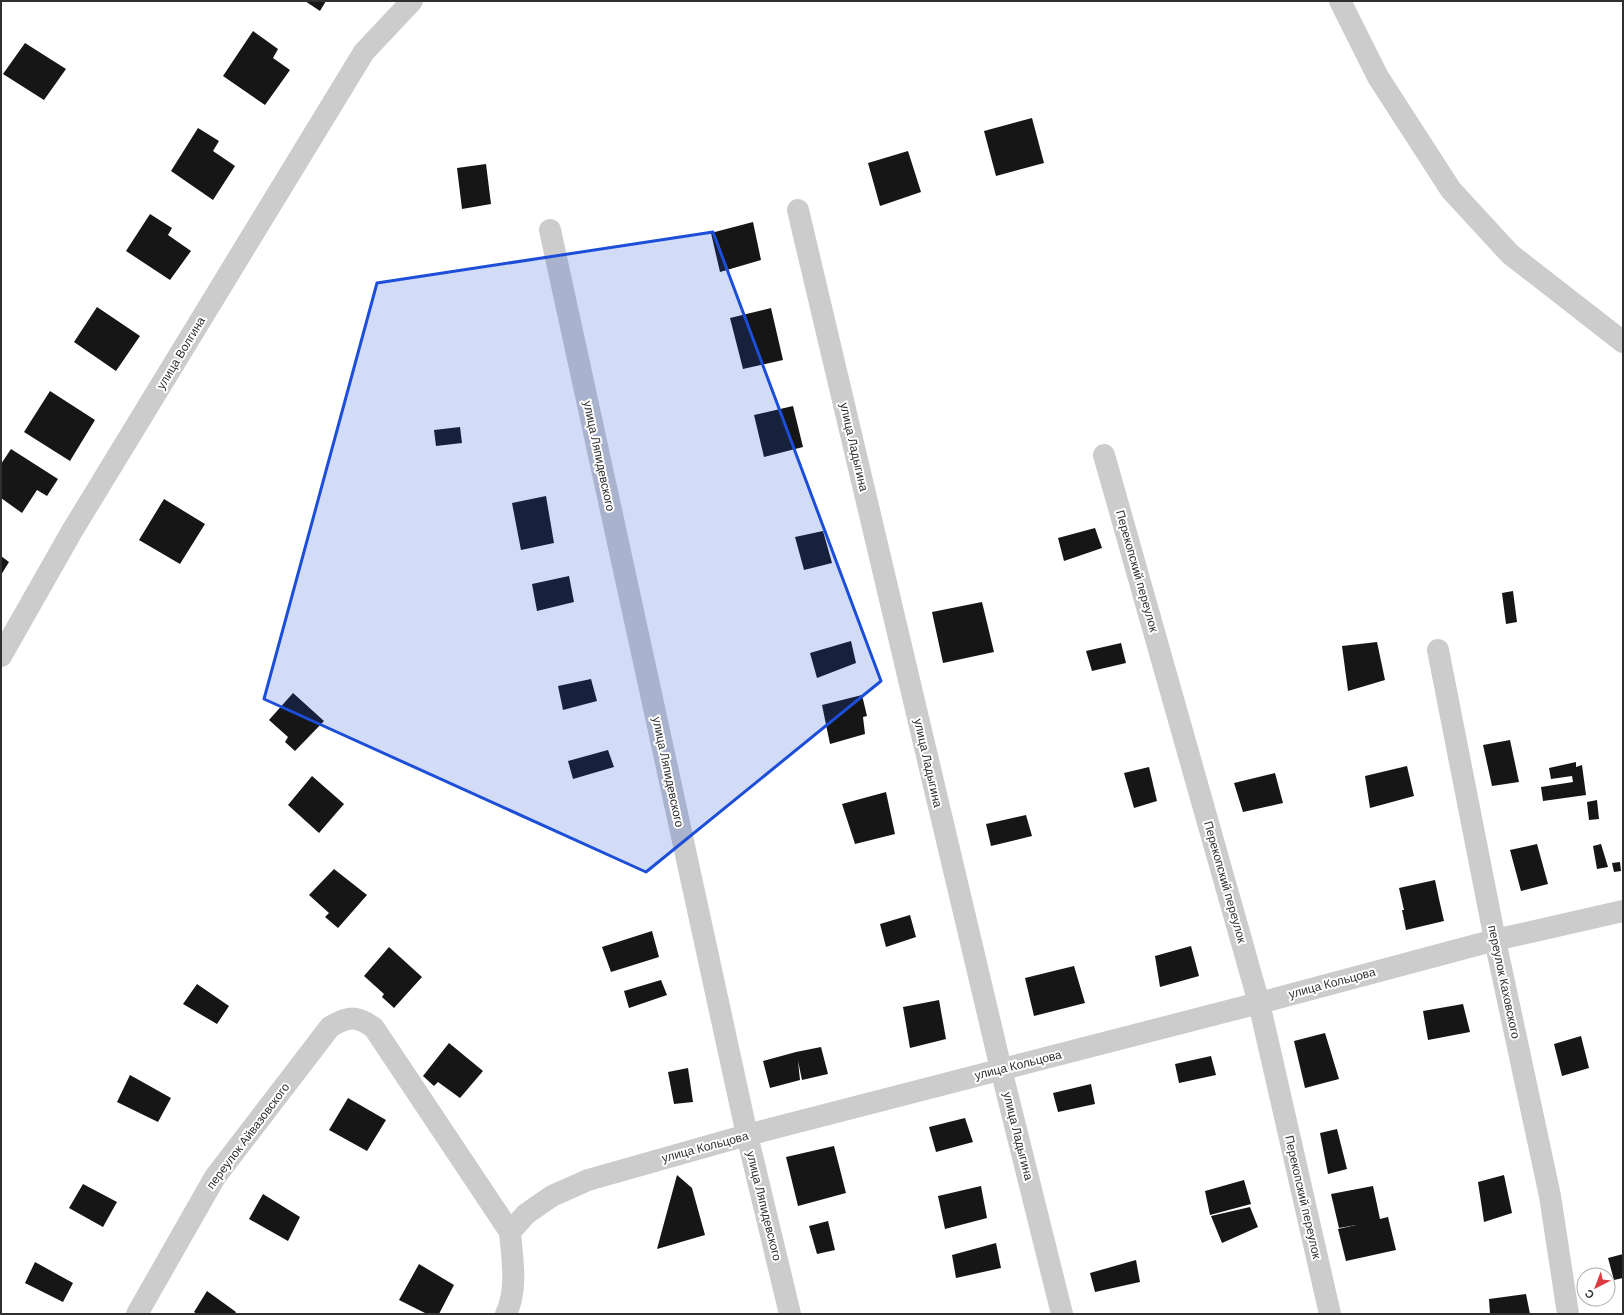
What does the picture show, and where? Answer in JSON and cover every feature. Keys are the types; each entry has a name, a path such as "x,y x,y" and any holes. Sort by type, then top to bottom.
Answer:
{"street":[{"name":"улица Волгина","path":"1,656 72,531 364,52 412,1"},
{"path":"1340,1 1378,77 1451,190 1510,254 1623,342"},
{"name":"улица Ладыгина","path":"798,210 1001,1069 1062,1314"},
{"name":"улица Ляпидевского","path":"550,230 747,1136 790,1314"},
{"name":"Перекопский переулок","path":"1104,455 1259,1003 1330,1314"},
{"name":"переулок Каховского","path":"1438,650 1495,940 1550,1196 1568,1314"},
{"name":"улица Кольцова","path":"510,1232 526,1214 546,1201 588,1180 747,1136 1495,940 1623,911"},
{"name":"переулок Айвазовского","path":"137,1314 215,1177 330,1028 340,1021 353,1018 364,1021 374,1028 510,1232"},
{"path":"506,1314 509,1308 514,1278 510,1232"}],"highlighted area":[{"path":"713,232 881,681 646,872 264,699 377,283"}],"building":[{"path":"305,1 326,1 320,11"},
{"path":"253,31 278,49 273,58 290,70 265,105 223,76"},
{"path":"25,43 66,69 44,100 3,74"},
{"path":"1032,118 1044,163 996,176 984,131"},
{"path":"198,128 219,141 213,151 235,166 213,200 171,171"},
{"path":"908,151 921,192 880,206 868,163"},
{"path":"486,164 491,204 462,209 457,168"},
{"path":"150,214 172,228 168,235 191,251 170,280 126,251"},
{"path":"753,222 761,260 720,272 711,233"},
{"path":"97,307 140,336 116,371 74,342"},
{"path":"771,308 783,360 743,369 730,318"},
{"path":"50,391 95,420 70,461 24,432"},
{"path":"793,406 803,447 764,457 754,415"},
{"path":"460,427 462,443 436,446 434,430"},
{"path":"11,449 58,479 47,496 37,490 22,513 1,498 1,464"},
{"path":"546,496 554,543 521,550 512,503"},
{"path":"164,499 205,524 180,564 139,540"},
{"path":"1095,528 1102,548 1064,561 1058,538"},
{"path":"823,531 832,563 804,570 795,537"},
{"path":"1,556 9,562 1,575"},
{"path":"569,576 574,602 537,611 532,584"},
{"path":"1513,591 1517,622 1506,624 1502,593"},
{"path":"982,602 994,652 943,663 932,612"},
{"path":"851,641 856,663 817,678 810,653"},
{"path":"1377,642 1385,680 1348,691 1342,646"},
{"path":"1121,643 1126,663 1092,671 1086,651"},
{"path":"591,679 597,701 563,710 558,686"},
{"path":"293,693 324,721 295,751 285,742 288,737 269,720"},
{"path":"862,695 867,716 863,717 865,734 830,744 822,705"},
{"path":"1510,740 1519,782 1492,786 1483,745"},
{"path":"608,750 614,767 573,779 568,761"},
{"path":"1576,762 1576,767 1582,765 1586,795 1543,801 1541,787 1573,782 1572,776 1551,779 1549,768"},
{"path":"1407,766 1414,796 1370,808 1365,776"},
{"path":"1149,767 1157,801 1134,808 1124,773"},
{"path":"1275,773 1283,803 1243,812 1234,783"},
{"path":"312,776 344,804 319,833 288,805"},
{"path":"886,792 895,834 855,844 842,804"},
{"path":"1597,800 1599,819 1589,820 1587,802"},
{"path":"1026,815 1032,836 991,846 986,824"},
{"path":"1537,844 1548,884 1521,891 1510,850"},
{"path":"1601,844 1608,867 1597,869 1593,846"},
{"path":"1620,862 1621,871 1614,872 1612,863"},
{"path":"334,869 367,895 338,928 325,917 329,913 309,895"},
{"path":"1435,880 1444,921 1406,930 1402,910 1404,910 1399,888"},
{"path":"910,915 916,937 886,947 880,924"},
{"path":"652,931 659,957 611,972 602,947"},
{"path":"1191,946 1199,976 1160,987 1155,956"},
{"path":"389,947 422,977 394,1008 382,997 384,994 364,976"},
{"path":"1074,966 1085,1003 1034,1016 1025,978"},
{"path":"661,980 667,995 629,1008 624,991"},
{"path":"197,984 229,1006 217,1024 183,1004"},
{"path":"939,1000 946,1039 910,1048 903,1007"},
{"path":"1463,1004 1470,1032 1428,1040 1423,1011"},
{"path":"1325,1033 1339,1079 1305,1088 1294,1041"},
{"path":"1581,1036 1589,1068 1562,1076 1554,1044"},
{"path":"449,1043 483,1071 460,1098 438,1082 434,1086 423,1076"},
{"path":"821,1047 828,1074 802,1080 798,1061 800,1080 770,1088 763,1061"},
{"path":"1211,1056 1216,1075 1179,1083 1175,1064"},
{"path":"688,1068 693,1102 674,1104 668,1072"},
{"path":"130,1075 171,1098 158,1122 117,1102"},
{"path":"1091,1084 1095,1104 1058,1112 1053,1093"},
{"path":"348,1098 386,1120 367,1151 329,1130"},
{"path":"965,1118 973,1142 936,1152 929,1127"},
{"path":"1337,1129 1347,1169 1328,1174 1320,1133"},
{"path":"834,1146 846,1193 798,1206 786,1157"},
{"path":"677,1175 692,1188 705,1235 657,1249"},
{"path":"1504,1175 1512,1213 1484,1222 1478,1182"},
{"path":"1244,1180 1251,1204 1210,1215 1205,1191"},
{"path":"83,1184 117,1202 103,1227 69,1208"},
{"path":"981,1186 987,1218 945,1229 938,1196"},
{"path":"1373,1186 1380,1219 1388,1217 1396,1250 1346,1261 1338,1229 1356,1225 1339,1228 1331,1194"},
{"path":"263,1194 300,1217 288,1241 249,1219"},
{"path":"1250,1207 1258,1227 1222,1243 1211,1216"},
{"path":"828,1221 835,1250 817,1254 809,1226"},
{"path":"996,1243 1001,1268 956,1278 952,1255"},
{"path":"1623,1254 1623,1278 1616,1280 1616,1267 1610,1267 1608,1258"},
{"path":"1136,1260 1140,1282 1095,1292 1090,1273"},
{"path":"35,1262 73,1283 63,1302 25,1283"},
{"path":"419,1264 454,1285 439,1314 427,1314 399,1300"},
{"path":"207,1291 236,1312 235,1314 197,1314 194,1312"},
{"path":"1526,1294 1530,1314 1490,1314 1489,1299"}]}
